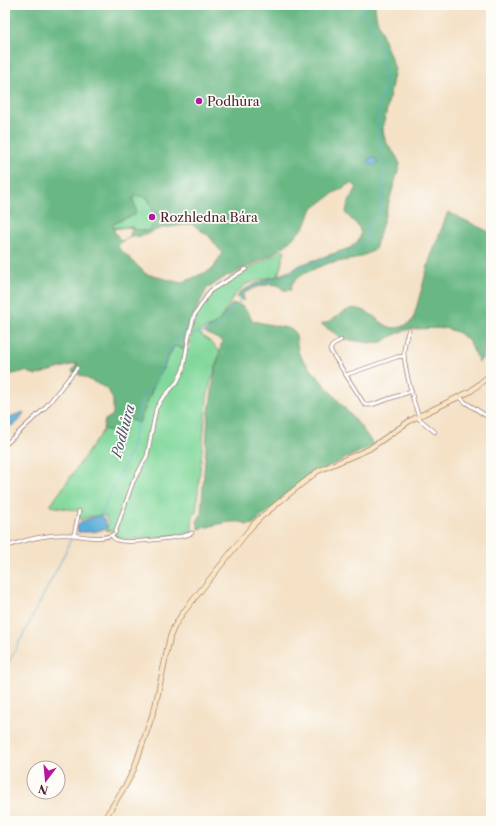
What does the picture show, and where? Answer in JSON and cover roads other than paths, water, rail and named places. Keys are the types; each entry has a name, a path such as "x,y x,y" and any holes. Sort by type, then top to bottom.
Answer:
{"main road":[{"path":"103,821 127,783 137,760 155,707 172,630 182,614 256,521 318,471 369,449 418,416 474,389 491,374"}],"street":[{"path":"5,547 27,539 42,536 74,535 107,537 112,536 115,533 133,482 147,456 156,409 161,400 177,382 183,370 194,316 210,291 246,269"},
{"path":"409,330 404,356 418,416 435,432"},
{"path":"341,340 331,347 330,350 367,406 412,391"},
{"path":"346,375 397,357 404,356"},
{"path":"5,445 44,409 77,368"},
{"path":"460,397 491,419"},
{"path":"74,535 79,511"},
{"path":"112,536 119,541 144,540 192,533"}],"water":[{"path":"373,157 378,161 374,166 367,160"},
{"path":"24,412 17,423 10,426 6,420 9,417"},
{"path":"100,515 107,527 97,531 78,532 77,526 80,522"}],"waterway":[{"name":"Podhůra","path":"282,280 289,277 293,270 356,250 365,241 368,225 378,214 381,207 385,163 378,135 379,103 386,86 385,70 381,59 380,48 365,15 364,5"},
{"path":"149,211 153,209"},
{"name":"Podhůra","path":"192,334 210,331 218,326 225,320 232,308 239,303 241,295 248,289 269,281 278,280"},
{"name":"Podhůra","path":"100,517 130,452 136,430 137,417 142,395 154,386 171,347 181,336 187,333"},
{"name":"Podhůra","path":"5,670 71,539"},
{"path":"489,821 491,813"}],"place":[{"name":"Podhůra","path":"199,101"},
{"name":"Rozhledna Bára","path":"152,217"}]}
